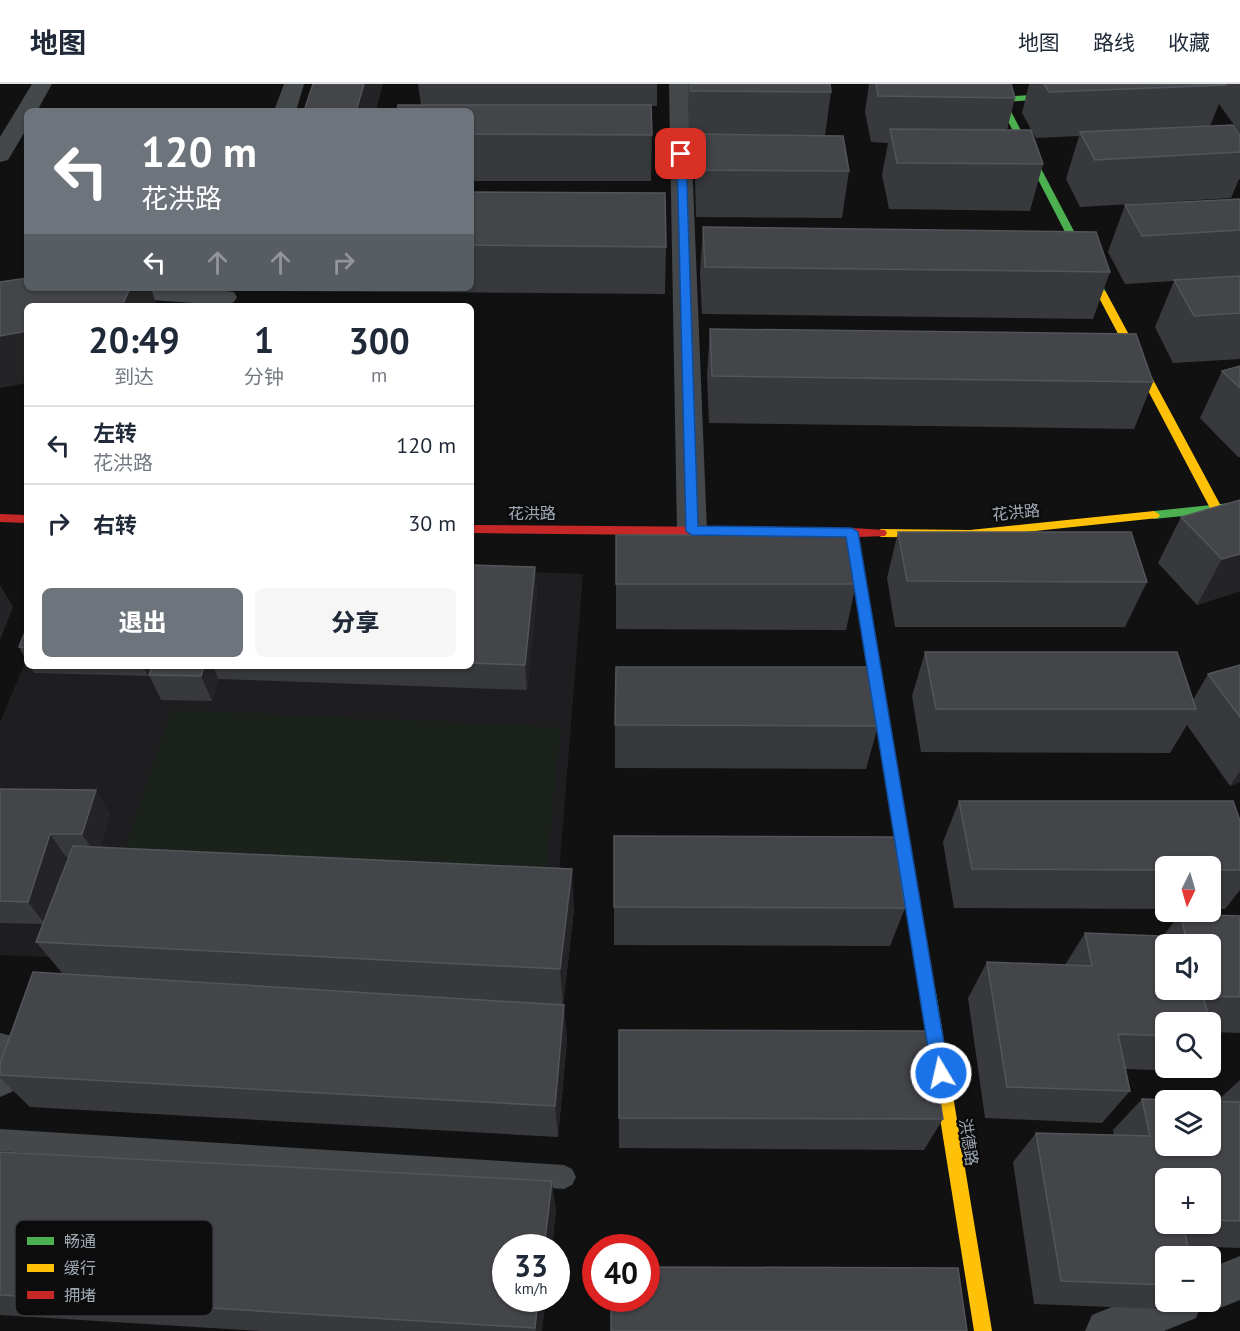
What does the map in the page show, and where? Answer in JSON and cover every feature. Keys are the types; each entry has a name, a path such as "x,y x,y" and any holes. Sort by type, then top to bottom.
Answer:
{"street":[{"path":"28,108 42,84"},
{"path":"286,108 294,84"},
{"path":"679,84 692,531"},
{"path":"1081,94 1002,100 1037,172 1216,508"},
{"path":"0,156 24,115"},
{"path":"124,291 225,297"},
{"name":"花洪路","path":"474,529 970,534 1240,506"},
{"path":"0,518 24,519"},
{"name":"洪德路","path":"852,532 983,1331"},
{"path":"0,1052 9,1053 0,1077"},
{"path":"1221,1286 1240,1278"},
{"path":"1107,1331 1155,1312"}],"lane":[{"path":"0,1140 564,1177"}],"shaded area":[{"path":"474,570 583,574 558,887 51,957 0,955 0,722 24,665 24,669 474,669"},
{"path":"172,710 561,727 545,882 121,861"}],"building":[{"path":"313,84 364,84 357,108 305,108"},
{"path":"691,84 830,84 831,92 691,91"},
{"path":"876,84 1011,84 1015,98 878,96"},
{"path":"1044,84 1225,84 1226,85 1049,92"},
{"path":"398,105 651,105 652,135 474,134 474,108 398,108"},
{"path":"1233,125 1240,135 1240,152 1095,160 1080,132"},
{"path":"890,129 1031,130 1043,164 897,163"},
{"path":"697,134 843,136 849,171 699,170"},
{"path":"474,192 665,193 666,247 474,245"},
{"path":"1240,199 1240,230 1142,236 1125,205"},
{"path":"703,227 1096,232 1110,272 705,267"},
{"path":"1240,276 1240,313 1194,316 1174,280"},
{"path":"24,278 24,291 129,291 123,303 24,303 24,332 0,336 0,282"},
{"path":"710,329 1136,334 1153,382 712,376"},
{"path":"1240,366 1240,388 1222,371"},
{"path":"1240,500 1240,554 1222,559 1181,517"},
{"path":"898,532 1131,532 1147,582 907,581"},
{"path":"616,535 849,535 856,584 616,584"},
{"path":"474,565 535,567 525,665 474,663"},
{"path":"24,634 24,648 19,647"},
{"path":"925,652 1177,652 1196,709 936,709"},
{"path":"1240,665 1240,717 1208,674"},
{"path":"616,667 869,667 878,726 615,725"},
{"path":"151,669 203,669 201,676 149,675"},
{"path":"0,789 96,790 82,834 50,834 28,902 0,901"},
{"path":"959,801 1233,801 1240,821 1240,870 1221,870 1221,856 1155,856 1155,870 972,869"},
{"path":"614,836 894,837 905,908 614,907"},
{"path":"73,846 572,869 560,969 36,942"},
{"path":"1221,915 1240,916 1240,997 1221,996 1221,934 1185,934 1182,922 1221,922"},
{"path":"1085,933 1155,936 1155,1000 1204,1000 1207,1012 1155,1012 1155,1036 1118,1034 1130,1091 1007,1087 987,962 1092,966"},
{"path":"33,972 564,1005 555,1106 0,1075 0,1064"},
{"path":"619,1030 929,1031 943,1119 619,1118"},
{"path":"1142,1099 1155,1099 1155,1156 1221,1156 1221,1101 1240,1102 1240,1221 1221,1220 1221,1168 1155,1168 1155,1234 1185,1234 1188,1246 1155,1246 1155,1285 1061,1281 1036,1133 1150,1136"},
{"path":"0,1152 552,1181 546,1234 492,1234 492,1312 537,1312 535,1328 213,1308 213,1220 15,1220 15,1296 0,1295"},
{"path":"660,1267 958,1268 967,1331 611,1331 611,1312 660,1312"}],"traffic: fast":[{"path":"1069,95 1001,100 1101,292"},
{"path":"1154,515 1240,506"}],"traffic: slow":[{"path":"1101,292 1216,508"},
{"path":"881,533 970,534 1154,515"},
{"path":"928,993 983,1331"}],"traffic: jam":[{"path":"0,518 24,519"},
{"path":"474,529 881,533"},
{"path":"852,532 928,993"}],"route":[{"path":"681,154 692,531 852,532 941,1073"}]}
